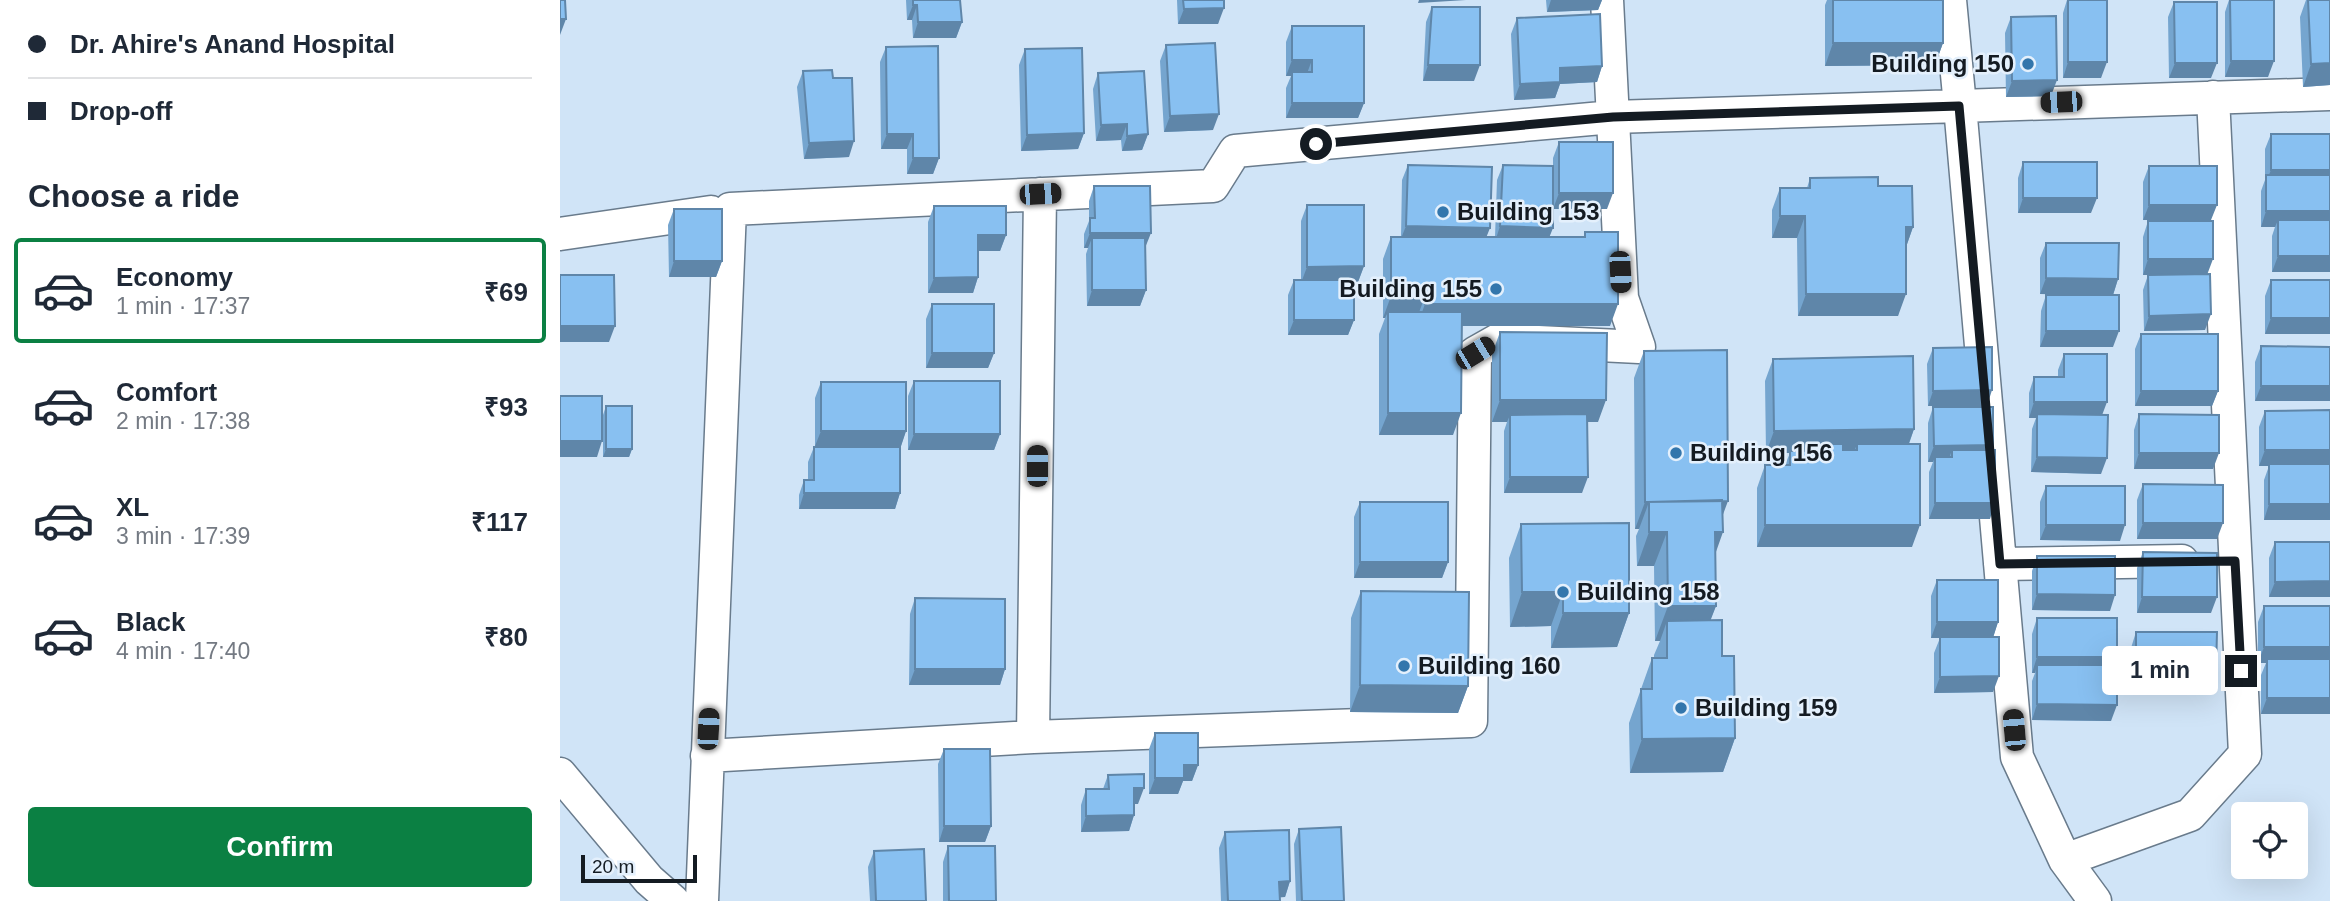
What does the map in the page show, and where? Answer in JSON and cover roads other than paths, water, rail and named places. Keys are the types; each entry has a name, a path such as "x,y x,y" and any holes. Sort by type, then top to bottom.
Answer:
{"street":[{"path":"707,756 1033,737 1471,720 1475,353 1498,340 1639,347 1622,299 1607,0"},
{"path":"1951,0 2017,757 2065,860 2095,901"},
{"path":"560,234 730,209 1213,186 1236,151 1613,117 2330,94"},
{"path":"2065,860 2190,815 2245,754 2213,97"},
{"path":"1033,737 1040,194"},
{"path":"702,901 730,209"},
{"path":"2000,564 2235,561"},
{"path":"560,774 649,880 673,901"}],"place":[{"name":"Building 150","path":"2028,64"},
{"name":"Building 153","path":"1443,212"},
{"name":"Building 155","path":"1496,289"},
{"name":"Building 156","path":"1676,453"},
{"name":"Building 158","path":"1563,592"},
{"name":"Building 160","path":"1404,666"},
{"name":"Building 159","path":"1681,708"}]}
